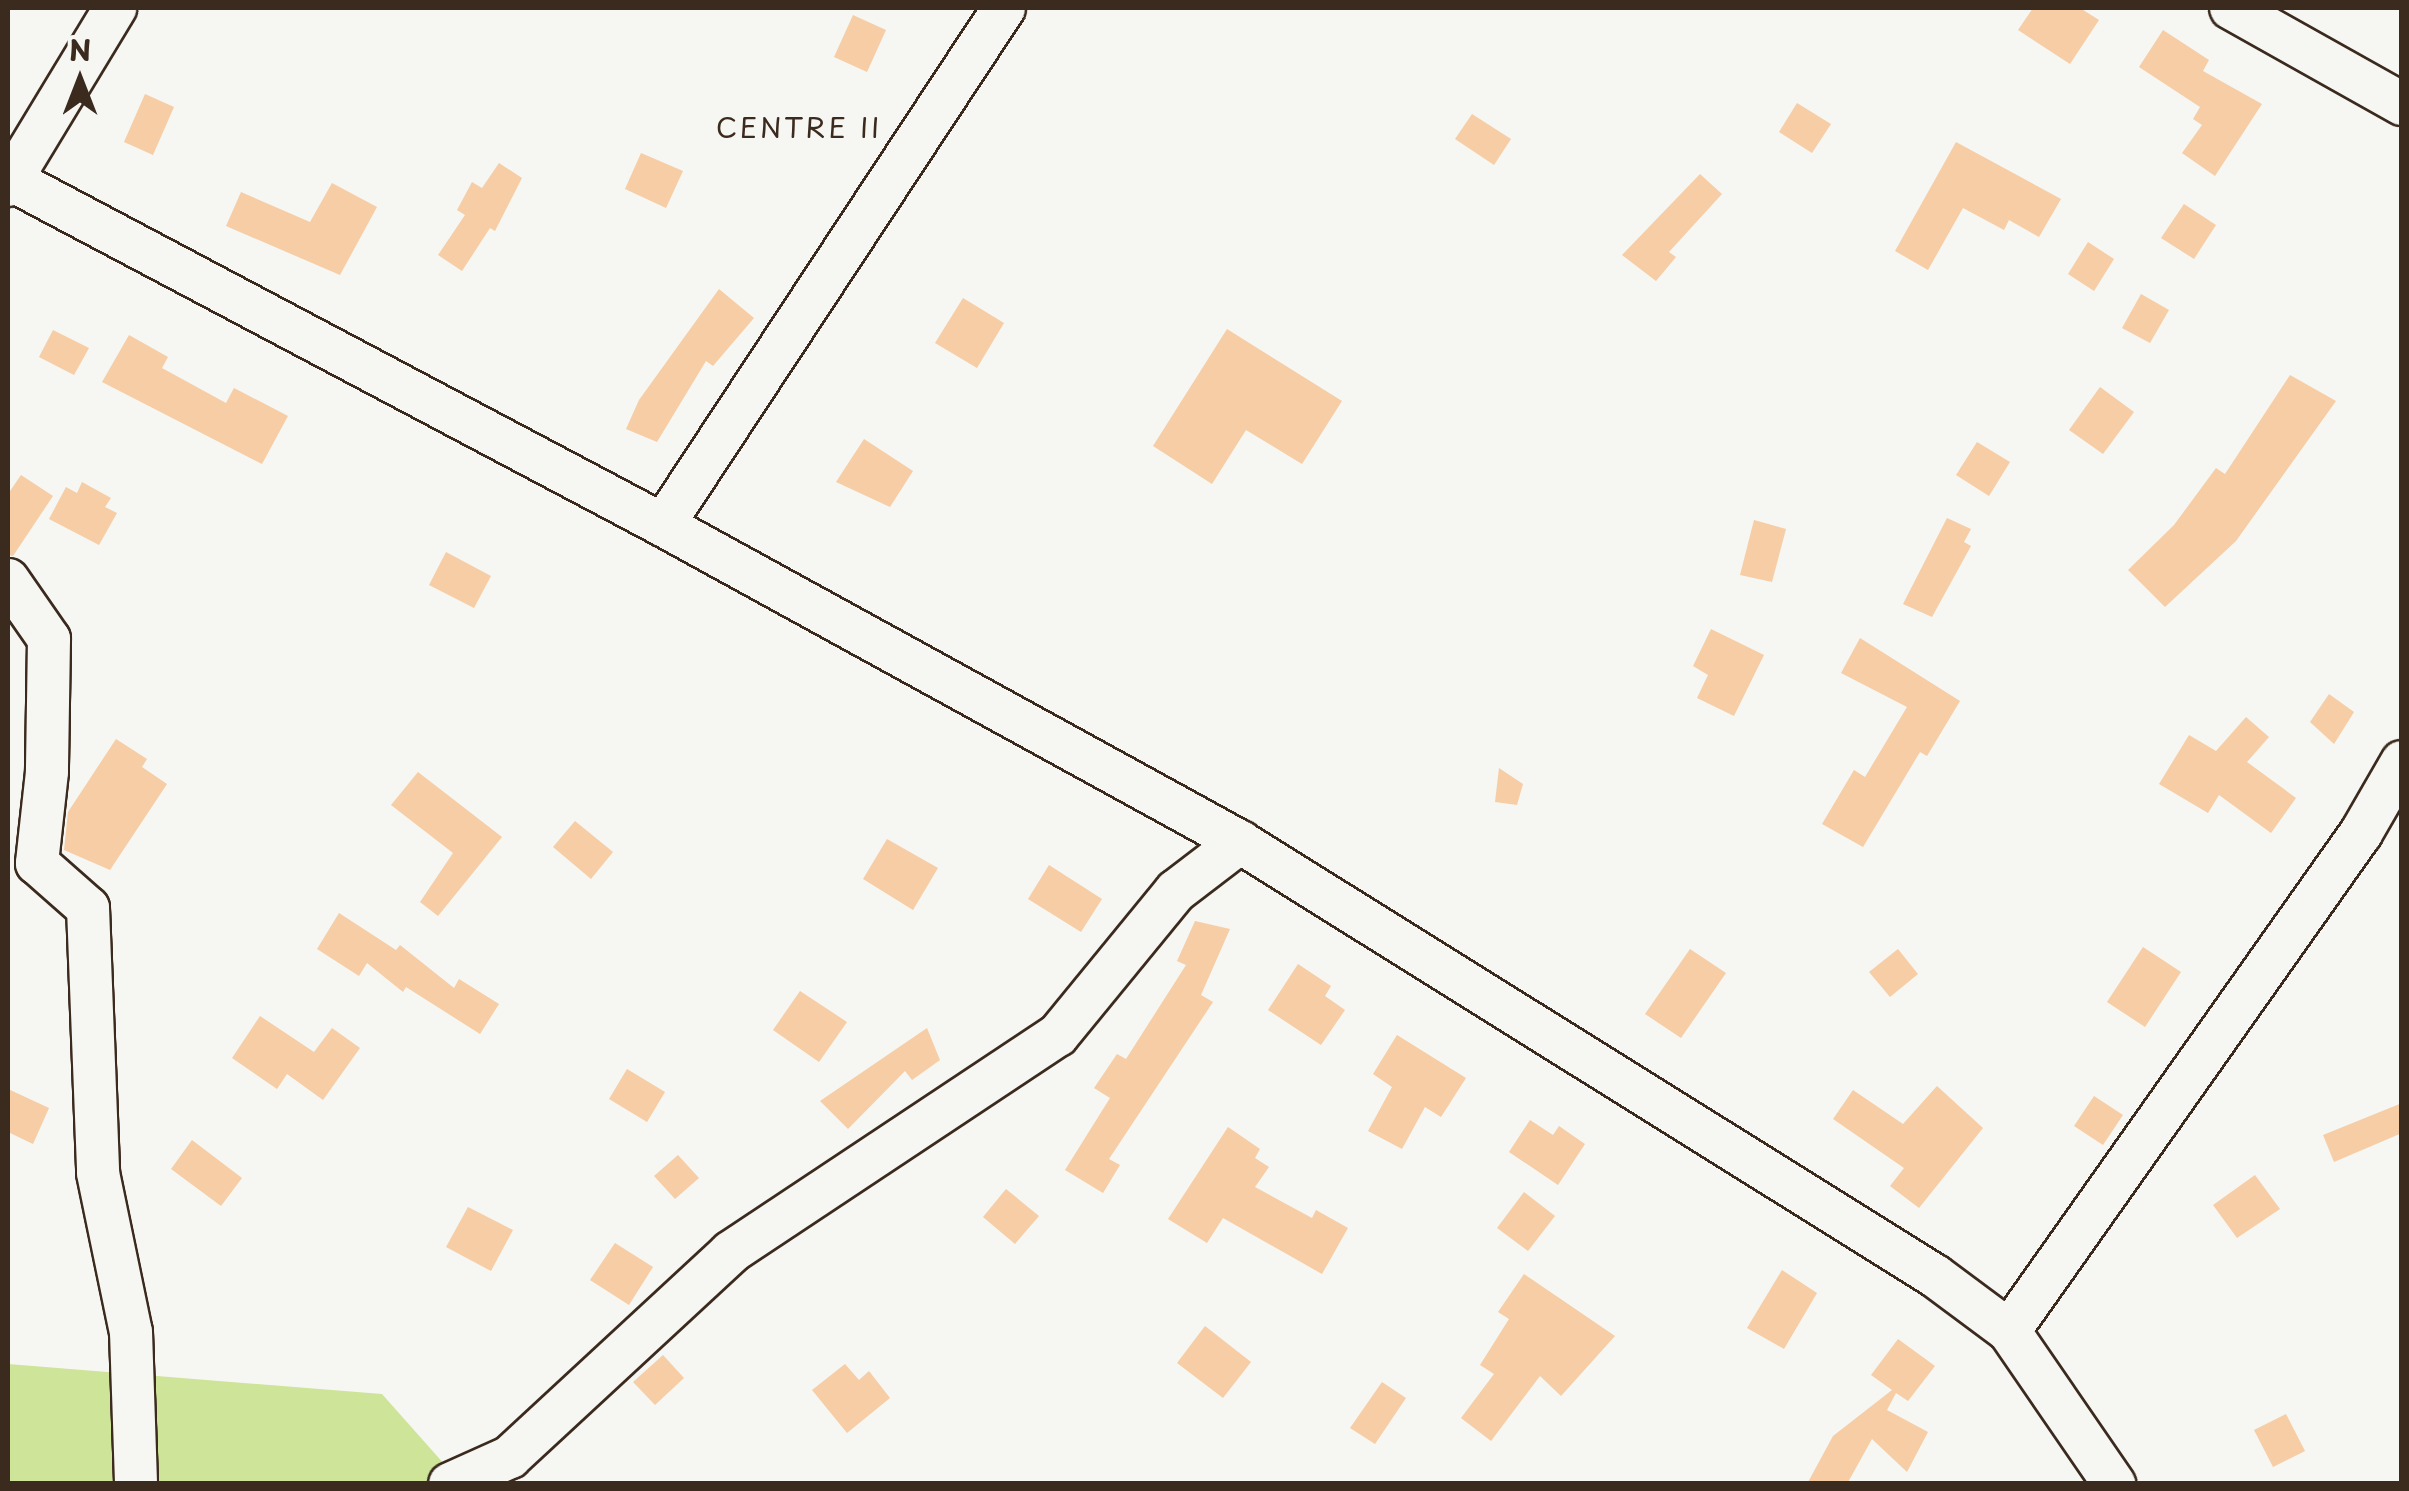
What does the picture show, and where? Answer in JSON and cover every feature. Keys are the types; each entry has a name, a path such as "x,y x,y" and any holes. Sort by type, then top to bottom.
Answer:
{"street":[{"path":"115,8 8,180 663,525 1240,842 1935,1276 2009,1331 2114,1484"},
{"path":"663,525 1004,8"},
{"path":"2231,8 2402,104"},
{"path":"8,580 49,640 48,772 37,863 88,908 98,1173 131,1332 136,1484"},
{"path":"2009,1331 2361,833 2402,762"},
{"path":"450,1484 510,1456 731,1252 1058,1034 1176,891 1240,842"}],"green space":[{"path":"8,1364 382,1394 461,1483 8,1483"}],"building":[{"path":"2033,8 2080,8 2099,20 2070,64 2018,30"},
{"path":"853,15 886,30 867,72 834,57"},
{"path":"2163,30 2209,60 2203,71 2262,104 2215,176 2182,153 2202,125 2193,119 2200,107 2139,67"},
{"path":"145,94 174,107 153,155 124,142"},
{"path":"1797,103 1831,124 1812,153 1779,132"},
{"path":"1472,114 1511,139 1494,165 1455,139"},
{"path":"1956,142 2061,199 2039,237 2009,220 2004,230 1963,208 1928,270 1895,251"},
{"path":"641,153 683,171 666,208 625,189"},
{"path":"499,163 522,178 495,231 490,228 462,271 438,255 465,215 457,210 472,182 482,188"},
{"path":"1700,174 1722,194 1669,252 1676,257 1656,281 1622,255"},
{"path":"332,183 377,207 340,275 226,226 241,192 310,222"},
{"path":"2184,204 2216,225 2194,259 2161,238"},
{"path":"2088,242 2114,259 2094,291 2068,274"},
{"path":"719,289 754,318 713,366 706,361 657,442 626,429 639,400"},
{"path":"2141,294 2169,310 2150,343 2122,328"},
{"path":"963,298 1004,323 977,368 935,343"},
{"path":"1227,329 1342,401 1302,464 1246,430 1212,484 1153,446"},
{"path":"53,330 89,348 74,375 39,357"},
{"path":"129,335 168,357 162,368 226,403 234,388 288,416 262,464 102,382"},
{"path":"2290,375 2336,401 2236,541 2165,607 2128,570 2174,525 2216,468 2225,474"},
{"path":"2100,387 2134,412 2103,454 2069,430"},
{"path":"864,439 913,471 890,507 836,482"},
{"path":"1977,442 2010,462 1989,496 1956,475"},
{"path":"21,475 53,496 13,556 8,555 8,494"},
{"path":"82,482 111,498 105,507 117,513 99,545 49,519 66,487 77,493"},
{"path":"1947,518 1971,529 1964,542 1971,546 1932,617 1903,604"},
{"path":"1754,520 1786,529 1772,582 1740,575"},
{"path":"446,552 491,576 474,608 429,585"},
{"path":"1711,629 1764,655 1734,716 1697,698 1708,675 1693,666"},
{"path":"1860,638 1960,701 1927,756 1920,752 1863,847 1822,824 1854,770 1865,777 1907,707 1841,673"},
{"path":"2329,694 2354,712 2334,744 2310,722"},
{"path":"2246,717 2269,737 2247,762 2296,798 2271,833 2219,795 2208,813 2159,784 2189,735 2216,751"},
{"path":"116,739 147,759 142,767 167,784 110,870 64,850 68,812"},
{"path":"1499,768 1523,784 1517,805 1495,802"},
{"path":"418,772 502,837 438,916 420,902 453,853 391,805"},
{"path":"575,821 613,852 591,879 553,847"},
{"path":"887,839 938,868 913,910 863,879"},
{"path":"1049,865 1102,899 1081,932 1028,899"},
{"path":"339,913 396,950 400,945 454,988 459,979 499,1004 480,1034 406,987 403,992 367,963 359,976 317,949"},
{"path":"1195,921 1230,929 1201,995 1213,1002 1109,1159 1120,1165 1103,1193 1065,1170 1110,1098 1094,1088 1117,1054 1126,1059 1186,965 1177,961"},
{"path":"2143,947 2181,972 2145,1027 2107,1002"},
{"path":"1690,949 1726,973 1681,1038 1645,1014"},
{"path":"1898,949 1918,974 1890,997 1869,972"},
{"path":"1298,964 1331,986 1325,996 1345,1010 1321,1045 1268,1010"},
{"path":"800,991 847,1022 819,1062 773,1030"},
{"path":"260,1016 314,1052 332,1028 360,1048 323,1100 287,1074 277,1089 232,1058"},
{"path":"927,1028 940,1060 912,1080 905,1071 848,1129 820,1101"},
{"path":"1397,1035 1466,1078 1441,1117 1425,1107 1402,1149 1368,1131 1392,1087 1373,1074"},
{"path":"627,1069 665,1092 647,1122 609,1099"},
{"path":"1937,1086 1983,1128 1919,1208 1890,1186 1904,1168 1833,1119 1853,1090 1903,1124"},
{"path":"8,1089 49,1108 33,1144 8,1132"},
{"path":"2094,1096 2123,1115 2103,1145 2074,1126"},
{"path":"2402,1103 2402,1133 2334,1162 2323,1135"},
{"path":"1530,1120 1553,1135 1559,1126 1585,1144 1558,1185 1509,1152"},
{"path":"1228,1127 1260,1149 1255,1158 1269,1167 1255,1187 1312,1218 1316,1210 1348,1228 1322,1274 1223,1218 1207,1243 1168,1219"},
{"path":"192,1140 242,1178 221,1206 171,1169"},
{"path":"678,1155 699,1178 675,1199 654,1176"},
{"path":"2255,1175 2280,1209 2237,1238 2213,1205"},
{"path":"1006,1189 1039,1216 1015,1244 983,1217"},
{"path":"1524,1192 1555,1216 1528,1251 1497,1228"},
{"path":"468,1207 513,1230 491,1271 446,1247"},
{"path":"615,1243 653,1267 629,1305 590,1280"},
{"path":"1782,1270 1817,1293 1784,1349 1747,1328"},
{"path":"1524,1274 1615,1336 1561,1396 1540,1376 1491,1441 1461,1418 1494,1374 1480,1365 1509,1319 1498,1312"},
{"path":"1205,1326 1251,1362 1223,1398 1177,1363"},
{"path":"1898,1339 1935,1366 1908,1401 1896,1393 1887,1410 1928,1432 1907,1472 1872,1439 1847,1484 1807,1484 1833,1436 1892,1390 1871,1375"},
{"path":"663,1355 684,1378 655,1405 633,1382"},
{"path":"845,1364 859,1380 869,1371 890,1398 847,1433 812,1390"},
{"path":"1382,1382 1406,1398 1375,1444 1350,1428"},
{"path":"2286,1414 2305,1451 2273,1467 2254,1430"}],"district":[{"name":"CENTRE II","path":"799,127"}]}
